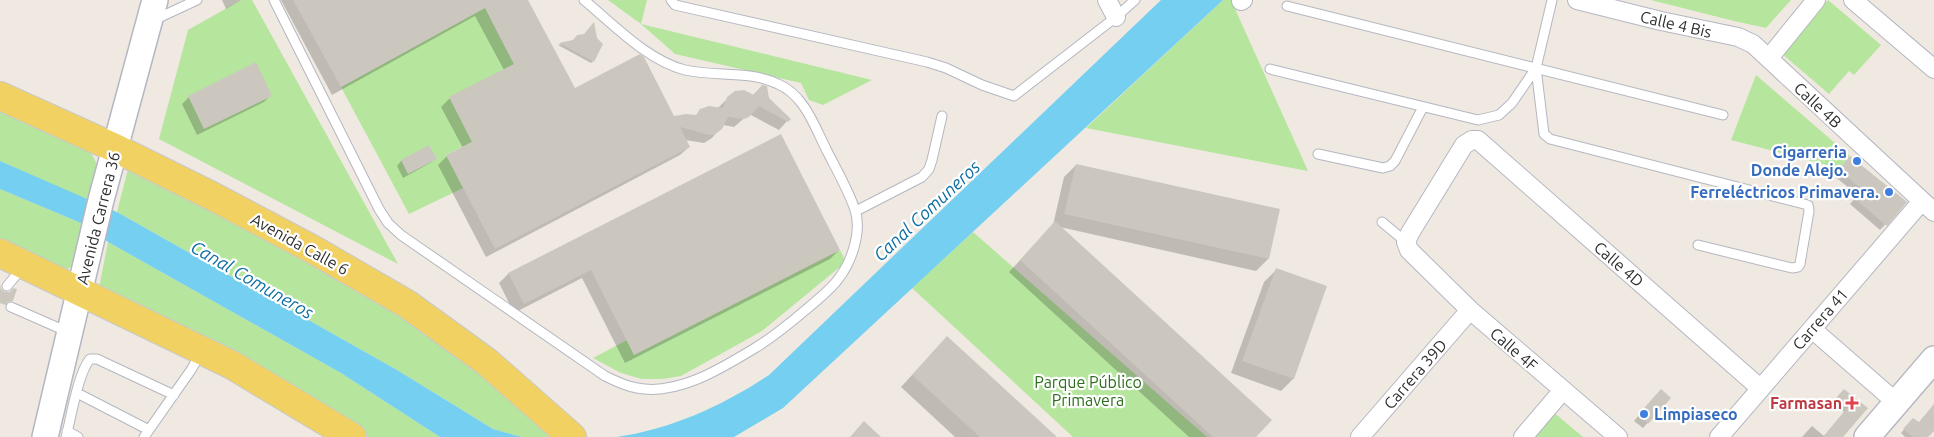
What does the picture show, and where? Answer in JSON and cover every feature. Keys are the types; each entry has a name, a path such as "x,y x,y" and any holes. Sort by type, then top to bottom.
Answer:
{"main road":[{"name":"Avenida Carrera 36","path":"59,435 70,333 101,200 152,11"},
{"name":"Avenida Calle 6","path":"0,96 115,148 312,249 407,304 487,362 569,435"},
{"path":"0,252 232,365 352,437"},
{"path":"1867,437 1934,359"}],"street":[{"path":"1107,0 1116,17"},
{"name":"Calle 4 Bis","path":"1577,0 1738,38 1753,44 1769,58"},
{"path":"1769,58 1816,0"},
{"path":"1853,0 1934,69"},
{"name":"Calle 4B","path":"1769,58 1928,206"},
{"name":"Calle 4D","path":"1410,250 1410,233 1471,143 1760,388"},
{"name":"Carrera 41","path":"1719,437 1812,329 1928,206"},
{"name":"Calle 4F","path":"1410,250 1470,310 1618,437"},
{"name":"Carrera 39D","path":"1360,437 1470,310"},
{"path":"1812,329 1897,403"},
{"path":"1523,437 1563,390"}],"lane":[{"path":"152,11 197,0"},
{"path":"274,0 388,223 401,235 605,376 622,384 638,388 658,389 678,386 722,367 756,348 781,330 839,279 853,250 857,230 856,211 807,111 795,94 778,84 754,76 686,70 664,61 646,51 584,0"},
{"path":"671,0 675,5 927,62 946,68 982,86 1014,96 1116,17 1135,0"},
{"path":"1552,0 1536,68 1544,134 1550,139 1808,205 1809,211 1798,267 1792,268 1698,245"},
{"path":"1287,6 1723,115"},
{"path":"1270,69 1478,120 1499,115 1512,103 1536,68"},
{"path":"1318,154 1383,168 1390,166 1395,161 1423,107"},
{"path":"856,211 922,177 929,169 942,116"},
{"path":"1382,222 1410,250"},
{"path":"8,286 25,264"},
{"path":"12,307 70,333"},
{"path":"76,394 146,434 191,370 202,350"},
{"path":"78,437 59,435 86,364 90,359 97,359 174,395"}],"green space":[{"path":"241,0 252,0 398,264 159,139 188,30"},
{"path":"499,0 529,2 492,22 537,108 446,155 463,188 409,214 341,87"},
{"path":"608,0 647,0 641,24"},
{"path":"1223,0 1231,0 1308,171 1086,128"},
{"path":"1651,0 1791,0 1766,28"},
{"path":"1828,0 1881,45 1854,75 1849,71 1829,94 1781,53"},
{"path":"641,24 872,80 823,105 809,100 801,83 675,54"},
{"path":"1756,75 1850,156 1838,170 1823,164 1731,140"},
{"path":"0,109 89,151 96,163 98,176 92,202 0,161"},
{"path":"128,169 305,259 407,320 466,363 525,412 551,437 522,437 493,429 397,370 117,212"},
{"path":"0,189 88,226 75,265 67,269 0,240"},
{"name":"Parque Público Primavera","path":"973,232 1207,437 1073,437 912,288"},
{"path":"108,242 341,373 440,437 363,437 99,288"},
{"path":"840,250 846,262 762,331 681,376 663,379 642,379 621,373 593,358 627,340 634,355"},
{"path":"1552,411 1583,437 1529,437"}],"water":[{"path":"1161,0 1223,0 783,408 734,437 617,437 658,428 697,414 716,406 769,375"},
{"path":"0,161 117,212 397,370 493,429 522,437 440,437 341,373 108,242 88,226 0,189"}],"building":[{"path":"293,0 528,0 575,88 640,54 644,57 674,116 696,115 700,109 709,106 723,108 727,97 735,91 744,90 754,95 762,85 767,86 769,98 791,119 788,122 759,106 749,117 744,119 728,117 722,129 714,135 680,127 690,147 495,249 446,155 472,142 449,97 514,64 485,8 341,87"},
{"path":"594,22 597,38 603,44 594,62 559,43 573,40 577,35 584,34"},
{"path":"256,62 272,96 204,129 188,96"},
{"path":"781,134 840,250 634,355 591,270 524,304 508,273"},
{"path":"429,145 437,159 408,174 401,160"},
{"path":"1850,156 1907,202 1887,226 1854,198 1862,189 1838,170"},
{"path":"1076,164 1280,209 1269,259 1064,214"},
{"path":"1055,221 1272,420 1256,437 1213,437 1020,260"},
{"path":"1276,268 1327,286 1294,379 1242,361"},
{"path":"0,284 1,289 5,292 10,292 13,288 17,289 13,301 5,305 0,303"},
{"path":"947,336 1057,437 980,437 912,375"},
{"path":"1661,389 1671,398 1648,424 1638,415"},
{"path":"1844,389 1868,408 1843,437 1823,437 1848,407 1836,398"},
{"path":"1934,404 1934,431 1928,437 1913,437 1903,429 1913,418 1919,422"},
{"path":"864,421 881,437 850,437"}],"place":[{"name":"Cigarreria Donde Alejo.","path":"1857,161"},
{"name":"Ferreléctricos Primavera.","path":"1889,192"},
{"name":"Farmasan","path":"1852,403"},
{"name":"Limpiaseco","path":"1644,414"}],"water label":[{"name":"Canal Comuneros","path":"927,211"},
{"name":"Canal Comuneros","path":"252,280"}]}
